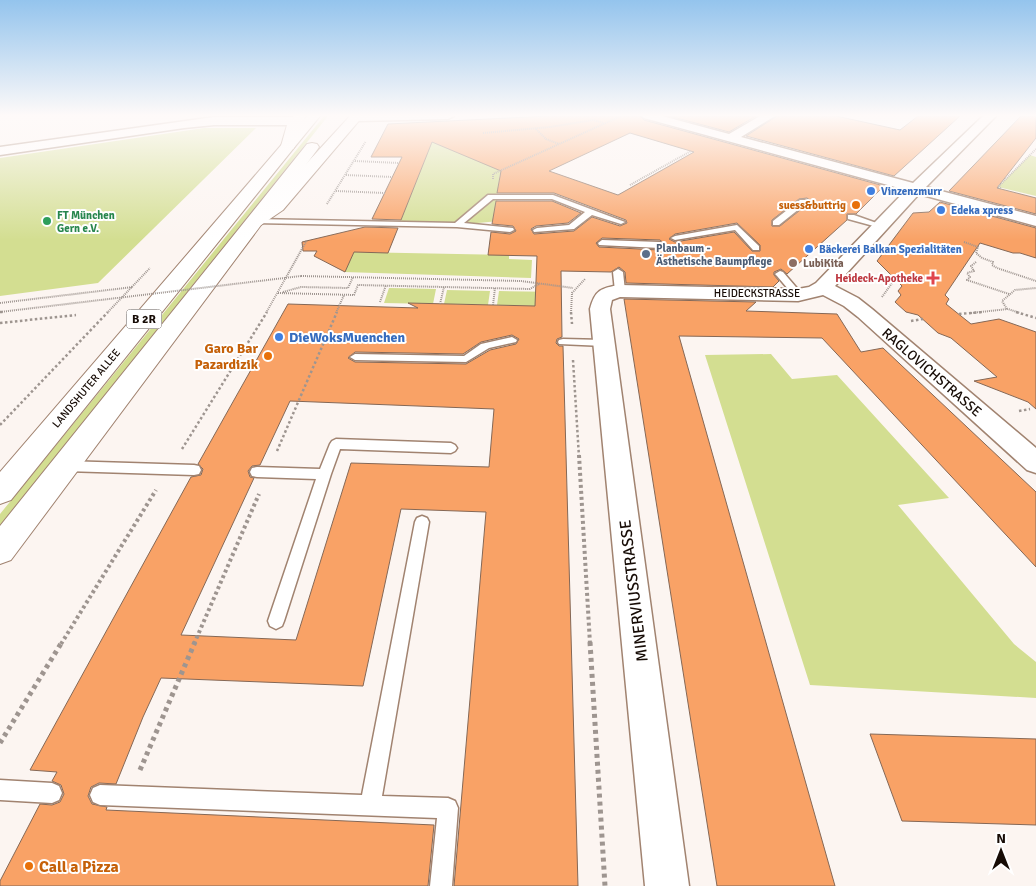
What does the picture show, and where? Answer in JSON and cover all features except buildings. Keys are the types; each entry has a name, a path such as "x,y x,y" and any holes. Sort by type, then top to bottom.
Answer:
{"main road":[{"name":"LANDSHUTER ALLEE","path":"0,492 279,157"},
{"name":"B 2R","path":"0,550 304,157"},
{"path":"255,221 276,206 320,157"}],"street":[{"path":"802,157 1036,221"},
{"name":"HEIDECKSTRASSE","path":"613,288 798,295 814,292 823,287 948,157"},
{"name":"RAGLOVICHSTRASSE","path":"823,287 851,302 865,313 1036,463"},
{"name":"MINERVIUSSTRASSE","path":"613,288 600,309 667,886"}],"lane":[{"path":"456,225 490,196 553,197 621,222"},
{"path":"776,223 803,202 812,205"},
{"path":"537,230 572,227 591,212"},
{"path":"851,217 881,226"},
{"path":"255,221 456,225 510,230"},
{"path":"675,238 737,227 756,248"},
{"path":"602,243 613,248 660,245"},
{"path":"780,274 798,295"},
{"path":"355,357 466,359 485,346 503,340 512,340"},
{"path":"562,342 604,343"},
{"path":"276,622 324,474 336,444 450,448"},
{"path":"66,466 194,470"},
{"path":"262,472 324,474"},
{"path":"370,805 422,522"},
{"path":"0,790 52,793"},
{"path":"100,795 448,808 441,886"}],"path":[{"path":"0,743 278,293 316,223 356,157"},
{"path":"490,196 493,174 530,157"},
{"path":"630,185 680,157"},
{"path":"1008,189 998,187 1028,157"},
{"path":"354,161 399,163"},
{"path":"345,176 392,177"},
{"path":"335,191 385,193"},
{"path":"964,242 978,247 976,253 982,258 993,262 992,265 1036,281"},
{"path":"976,262 971,266 974,271 967,273 970,277 967,280 1009,294"},
{"path":"0,425 153,265"},
{"path":"0,312 301,276 521,281 613,288"},
{"path":"278,293 301,287 348,288 353,277"},
{"path":"278,293 354,295 358,285 530,289 539,283"},
{"path":"380,302 386,285"},
{"path":"0,303 133,287"},
{"path":"440,304 444,287"},
{"path":"493,305 495,288"},
{"path":"1008,309 1002,300 1014,290 1036,288"},
{"path":"129,796 262,472 344,295"},
{"path":"959,314 1008,309 1036,318"},
{"path":"0,323 76,315"},
{"path":"1020,410 1030,408"}],"green space":[{"path":"226,157 98,283 0,296 0,158"},
{"path":"290,157 295,157 0,526 0,514"},
{"path":"426,157 537,157 500,174 497,195 499,221 457,225 400,222"},
{"path":"1028,157 1036,157 1036,196 998,187"},
{"path":"354,252 509,255 509,259 532,260 531,278 344,272"},
{"path":"389,288 436,289 433,304 384,303"},
{"path":"447,290 490,291 488,305 444,304"},
{"path":"499,291 561,292 561,307 497,305"},
{"path":"771,354 792,379 837,375 949,498 898,505 1014,644 1036,662 1036,698 810,685 705,355"}],"place":[{"name":"Vinzenzmurr","path":"871,191"},
{"name":"suess&buttrig","path":"856,205"},
{"name":"Edeka xpress","path":"941,210"},
{"name":"FT München Gern e.V.","path":"47,221"},
{"name":"Bäckerei Balkan Spezialitäten","path":"809,249"},
{"name":"Planbaum - Ästhetische Baumpflege","path":"646,254"},
{"name":"LubiKita","path":"793,263"},
{"name":"Heideck-Apotheke","path":"933,278"},
{"name":"DieWoksMuenchen","path":"279,337"},
{"name":"Garo Bar Pazardizik","path":"268,356"},
{"name":"Call a Pizza","path":"29,866"}]}
